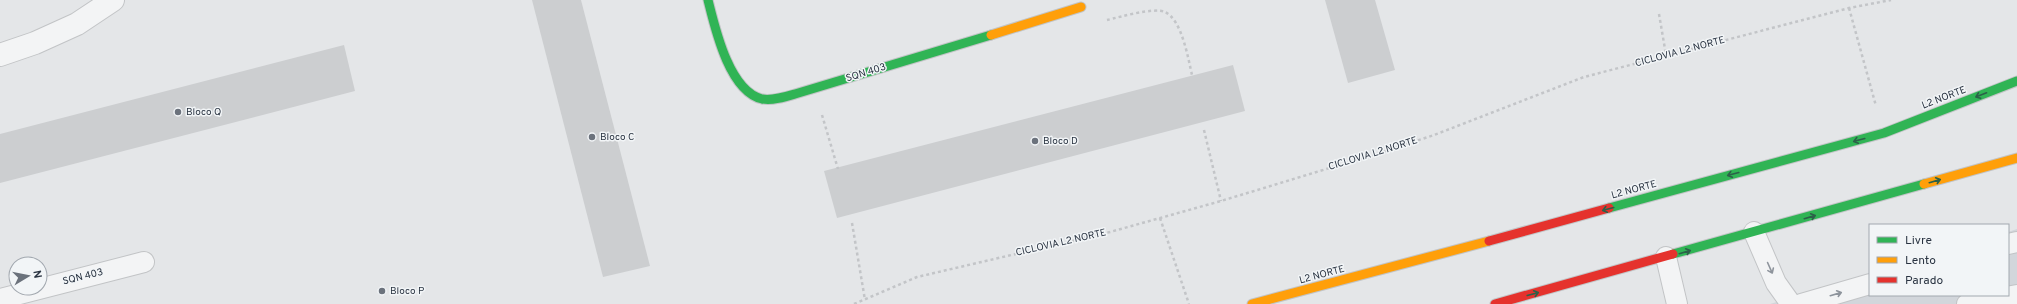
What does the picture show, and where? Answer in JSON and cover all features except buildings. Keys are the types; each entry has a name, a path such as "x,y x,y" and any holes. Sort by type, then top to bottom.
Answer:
{"main road":[{"name":"SQN 403","path":"708,0 716,31 737,79 747,92 761,99 770,100 814,89 1081,7"},
{"name":"L2 NORTE","path":"1252,304 1884,133 2017,81"},
{"path":"1495,304 2017,158"}],"street":[{"path":"0,55 35,43 77,24 113,0"}],"lane":[{"path":"1754,232 1776,283 1791,304"},
{"path":"1666,257 1677,304"},
{"name":"SQN 403","path":"0,299 144,262"},
{"path":"1801,304 1869,284"},
{"path":"1967,304 2017,295"}],"path":[{"name":"CICLOVIA L2 NORTE","path":"854,304 917,277 1160,218 1221,201 1434,135 1584,77 1849,8 1890,0"},
{"path":"1081,7 1085,8 1095,20 1100,21 1152,11 1164,11 1174,20 1184,41 1192,75"},
{"path":"1849,8 1884,133"},
{"path":"1659,14 1666,55"},
{"path":"814,89 838,169"},
{"path":"1204,130 1221,201"},
{"path":"1160,218 1189,304"},
{"path":"852,223 865,300"}],"shaded area":[{"path":"2017,229 2017,304 1770,304 1869,274 1869,296 2009,296 2009,232"}],"traffic: fast":[{"path":"708,0 719,42 732,72 750,94 762,99 791,95 991,35"},
{"path":"1609,208 1884,133 2017,81"},
{"path":"1673,254 1924,184"}],"traffic: slow":[{"path":"991,35 1081,7"},
{"path":"1924,184 2017,158"},
{"path":"1252,304 1489,241"}],"traffic: jam":[{"path":"1489,241 1609,208"},
{"path":"1495,304 1673,254"}],"place":[{"name":"Bloco Q","path":"178,112"},
{"name":"Bloco C","path":"592,137"},
{"name":"Bloco D","path":"1035,141"},
{"name":"Bloco P","path":"382,291"}]}
